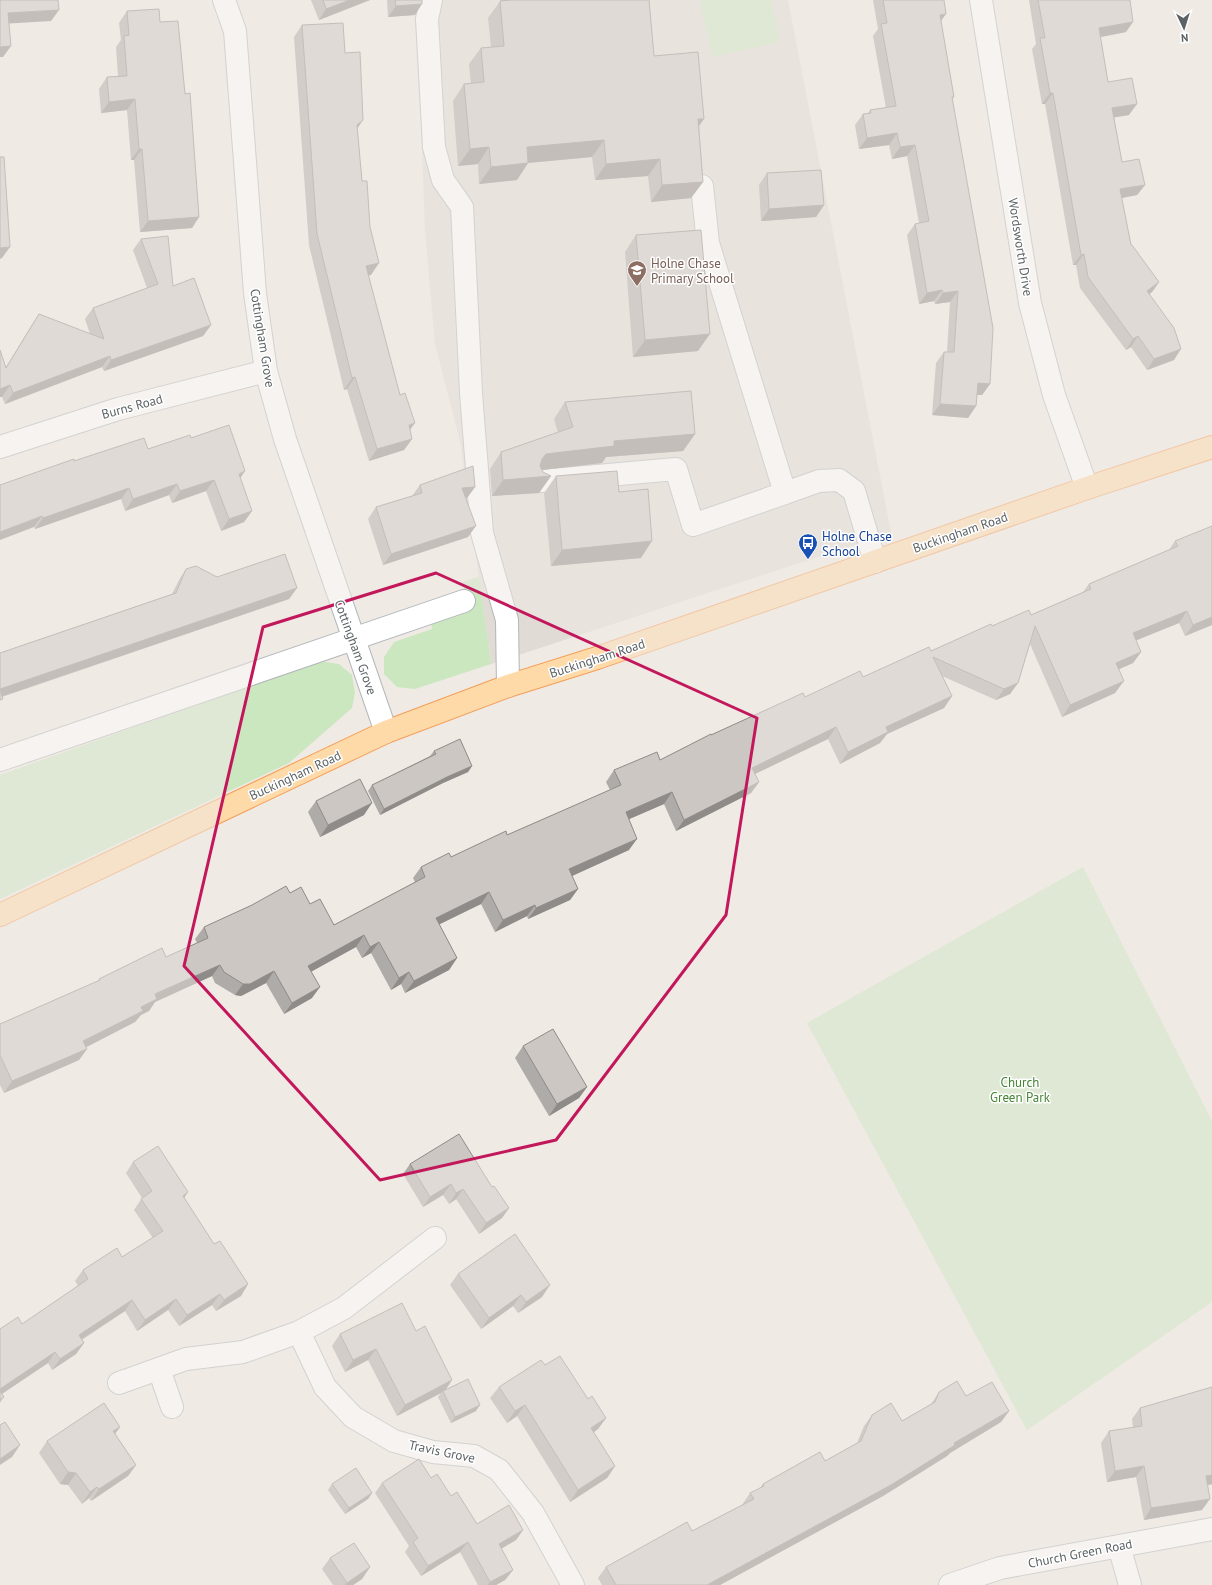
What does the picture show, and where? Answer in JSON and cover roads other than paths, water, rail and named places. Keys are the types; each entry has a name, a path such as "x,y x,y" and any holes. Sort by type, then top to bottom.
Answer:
{"main road":[{"name":"Buckingham Road","path":"0,915 386,732 508,686 597,658 1087,488 1212,447"}],"street":[{"name":"Cottingham Grove","path":"224,0 235,31 255,293 266,371 285,439 386,732"},
{"path":"431,0 427,19 434,147 443,180 462,207 471,393 482,533 507,620 508,686"},
{"name":"Wordsworth Drive","path":"982,0 1030,303 1054,395 1087,488"},
{"path":"702,186 708,243 785,493"},
{"name":"Burns Road","path":"0,447 118,409 266,371"},
{"path":"541,481 676,469 693,525 819,481 839,480 854,491 875,562"},
{"path":"0,760 464,601"},
{"path":"119,1384 186,1359 243,1352 299,1332 344,1308 435,1238"},
{"name":"Travis Grove","path":"299,1332 325,1387 353,1417 394,1441 433,1452 474,1456 499,1470 533,1513 573,1585"},
{"path":"159,1369 172,1406"},
{"name":"Church Green Road","path":"950,1585 1000,1568 1212,1529"},
{"path":"1119,1546 1130,1585"}],"place":[{"name":"Holne Chase Primary School","path":"637,287"},
{"name":"Holne Chase School","path":"808,560"}],"park label":[{"name":"Church Green Park","path":"1020,1090"}]}
